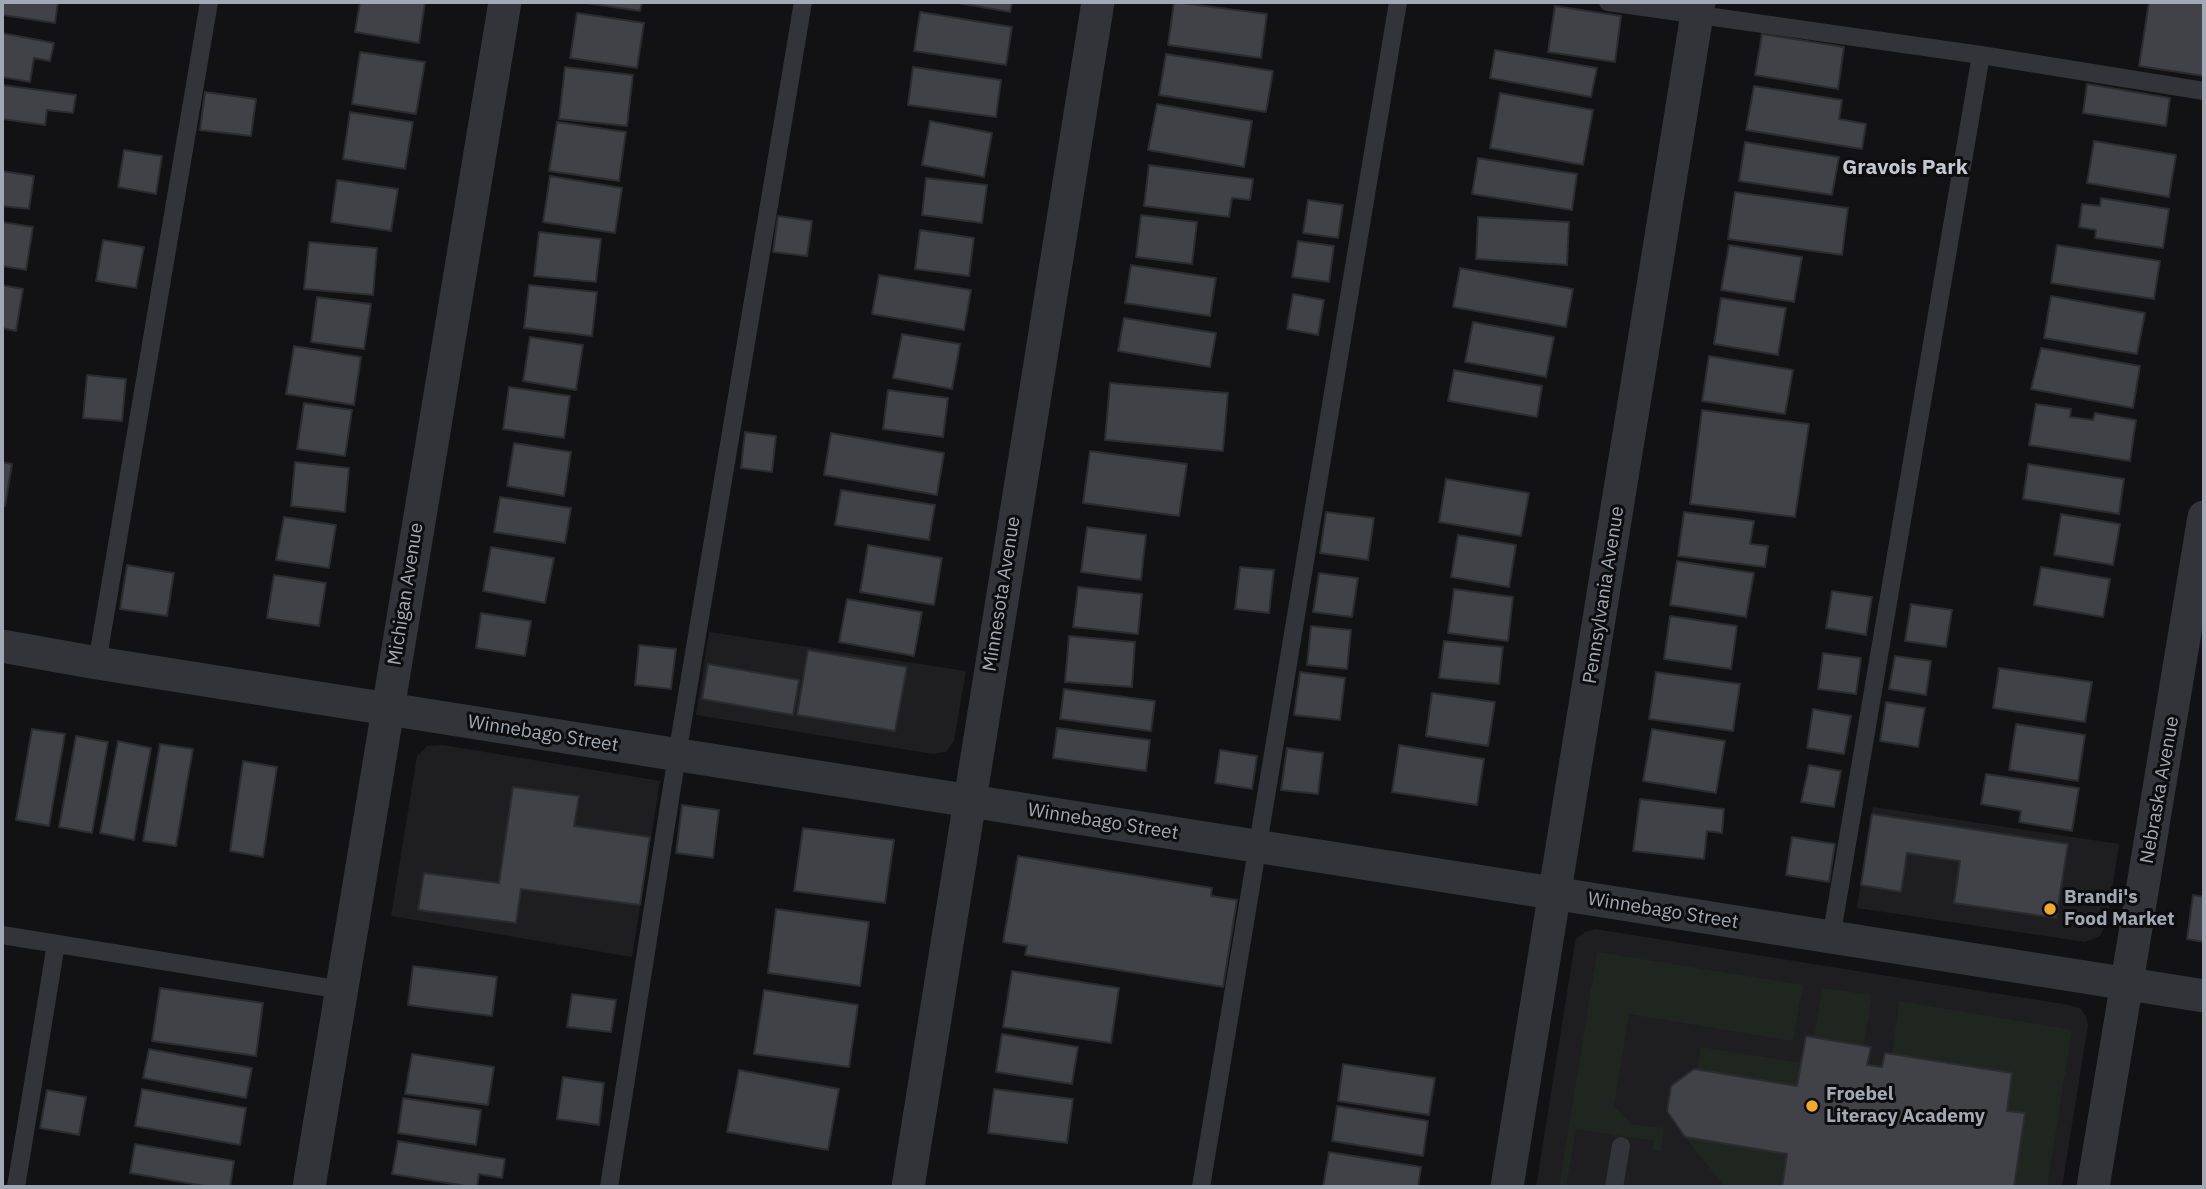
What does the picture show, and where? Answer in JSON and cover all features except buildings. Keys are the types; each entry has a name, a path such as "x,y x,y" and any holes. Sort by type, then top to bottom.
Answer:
{"street":[{"name":"Michigan Avenue","path":"309,1187 505,2"},
{"name":"Minnesota Avenue","path":"908,1187 1098,2"},
{"name":"Pennsylvania Avenue","path":"1507,1187 1698,9"},
{"name":"Nebraska Avenue","path":"2093,1187 2204,517"},
{"name":"Winnebago Street","path":"2,646 2204,996"}],"lane":[{"path":"97,663 209,2"},
{"path":"609,1187 677,755 803,2"},
{"path":"1201,1187 1398,2"},
{"path":"1608,2 1698,9 2204,91"},
{"path":"1831,938 1981,55"},
{"path":"2,935 342,990"},
{"path":"16,1187 56,944"},
{"path":"1614,1187 1621,1146"}],"shaded area":[{"path":"709,632 966,671 954,741 946,752 933,754 696,715"},
{"path":"443,745 660,781 632,957 391,916 417,756 427,746"},
{"path":"1873,807 2119,844 2107,923 2100,936 2085,942 1857,908"},
{"name":"Froebel Literacy Academy","path":"1595,929 2081,1009 2088,1025 2062,1187 1536,1187 1576,939"},
{"path":"1597,952 1803,985 1793,1041 1629,1014 1614,1106 1631,1124 1664,1128 1661,1151 1653,1150 1654,1141 1576,1129 1566,1187 1559,1187"},
{"path":"1822,988 1872,995 1864,1045 1814,1038"},
{"path":"1899,1001 2072,1030 2047,1187 2014,1187 2025,1114 2007,1111 2012,1073 1892,1054"},
{"path":"1701,1047 1801,1063 1797,1086 1697,1069"},
{"path":"1685,1137 1787,1154 1782,1187 1725,1187"}],"place":[{"name":"Brandi's Food Market","path":"2050,909"},
{"name":"Froebel Literacy Academy","path":"1812,1106"}],"district":[{"name":"Gravois Park","path":"1905,168"}]}
